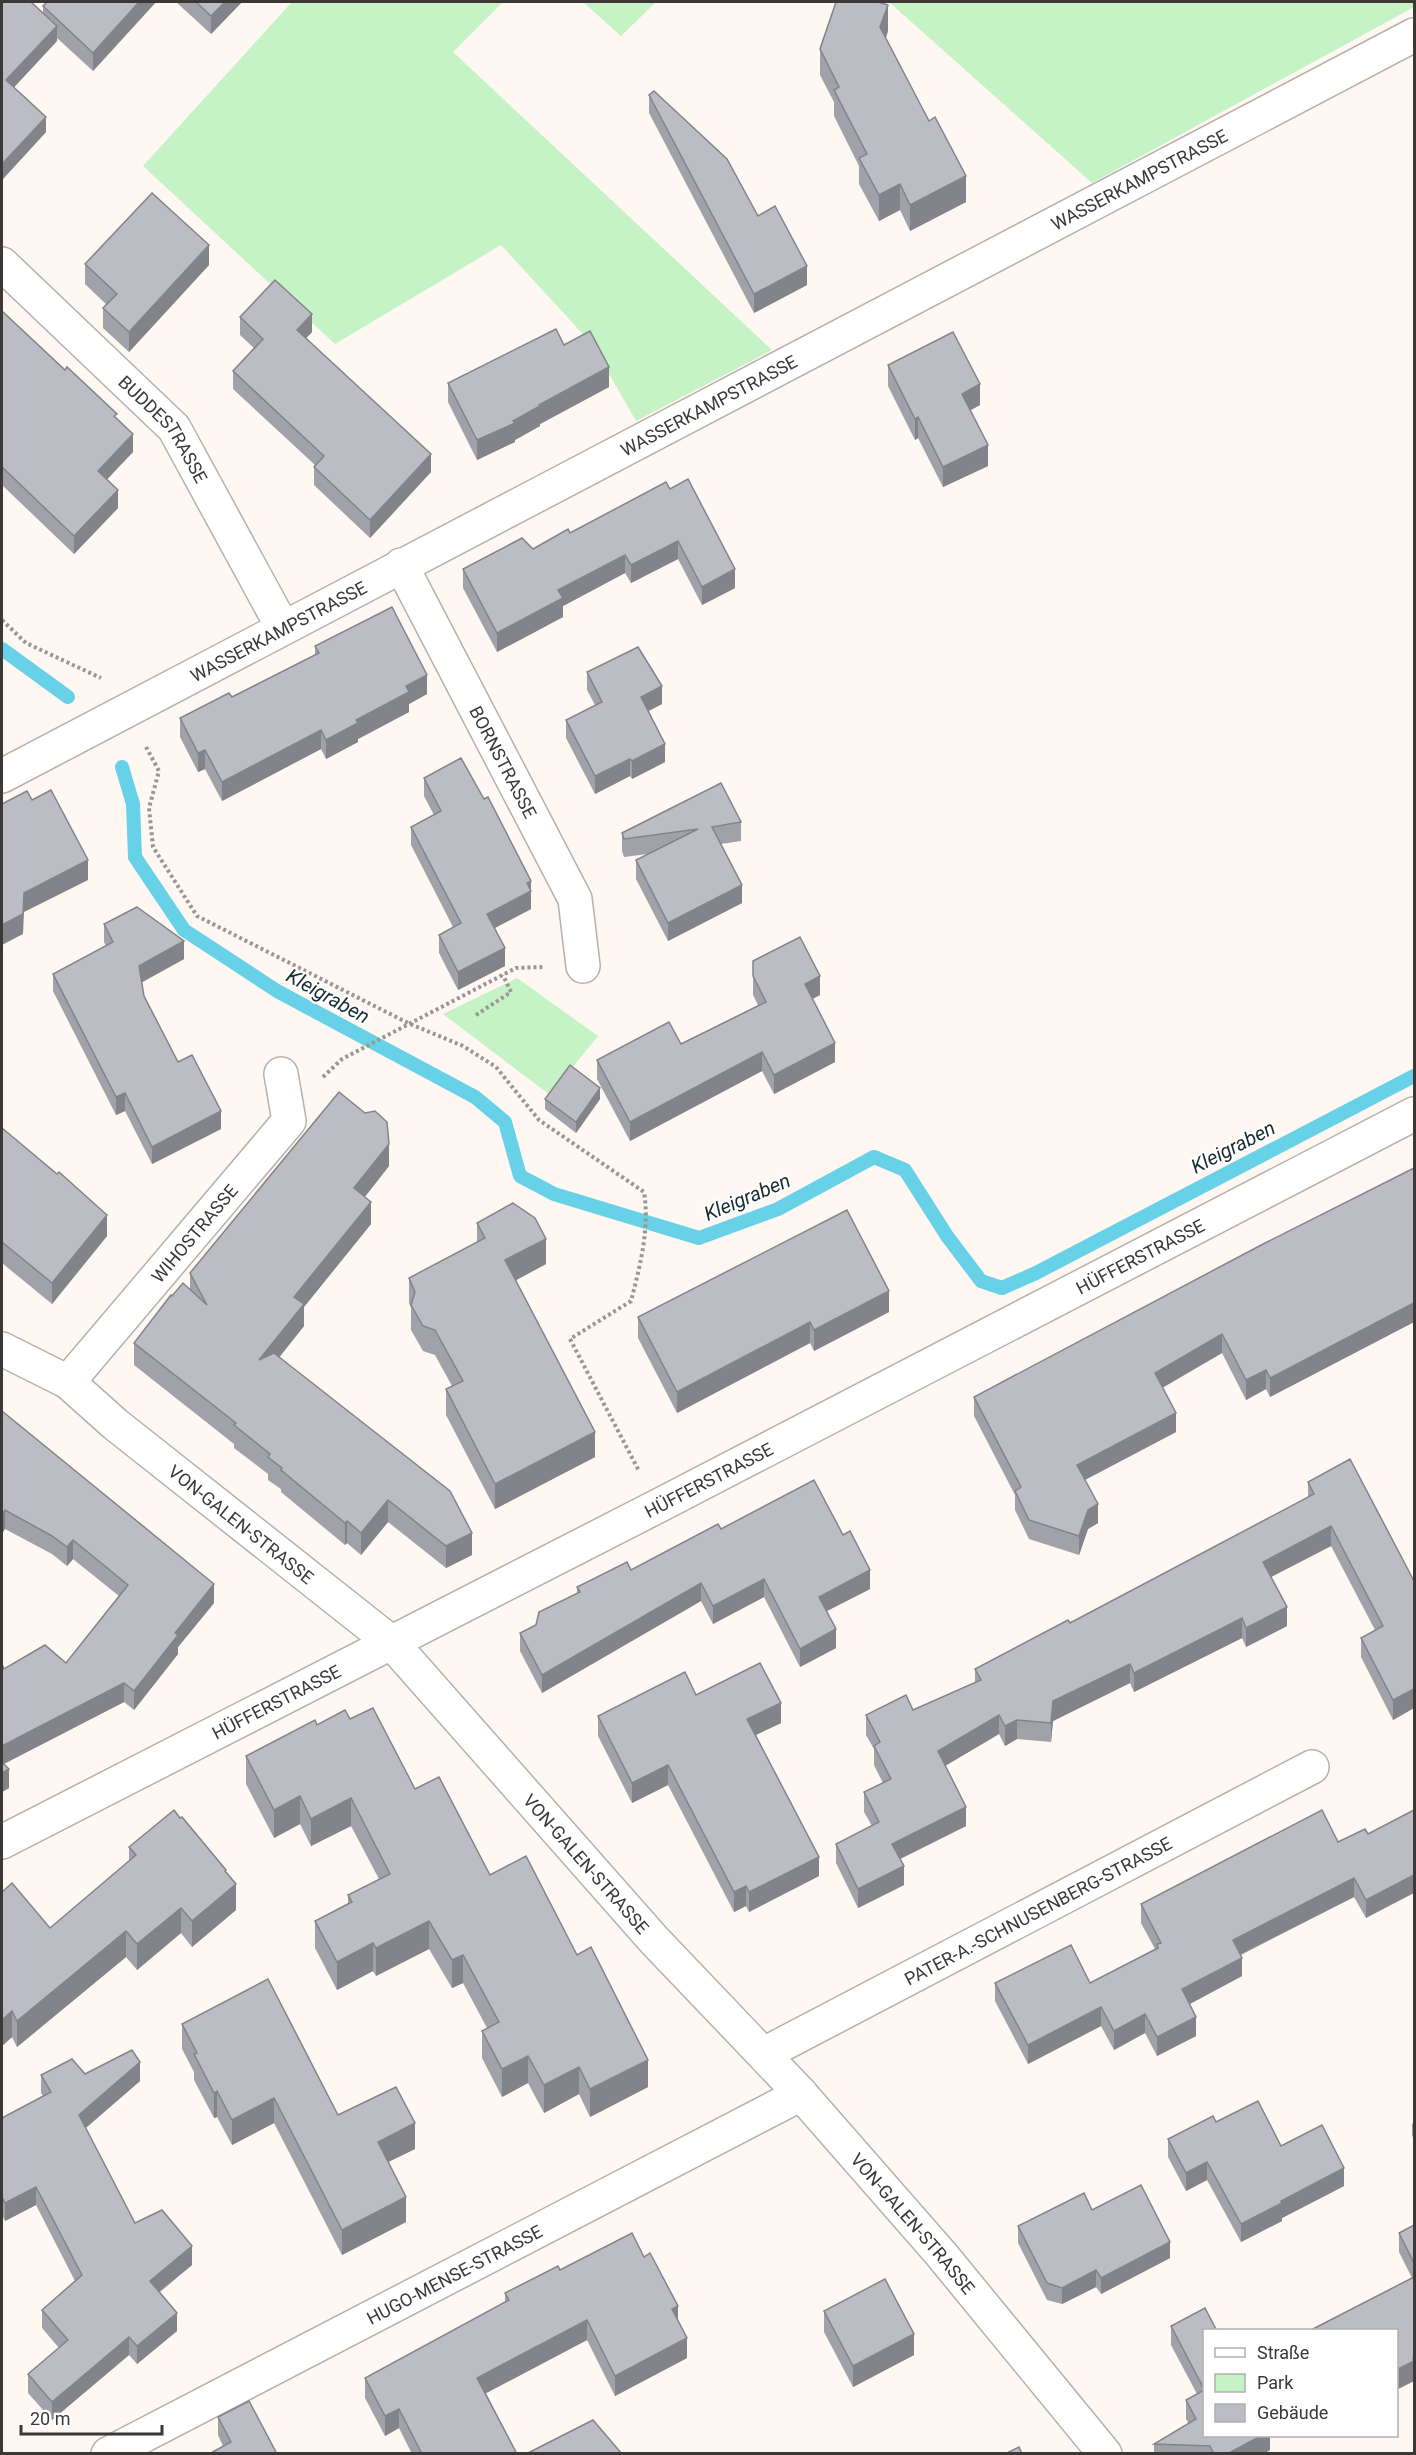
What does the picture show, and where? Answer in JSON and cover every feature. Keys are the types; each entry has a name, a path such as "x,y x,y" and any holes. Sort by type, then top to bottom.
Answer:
{"street":[{"name":"WASSERKAMPSTRASSE","path":"2,776 1414,35"},
{"name":"BUDDESTRASSE","path":"2,264 174,428 283,628"},
{"name":"BORNSTRASSE","path":"401,565 575,899 583,966"},
{"name":"WIHOSTRASSE","path":"68,1382 289,1121 281,1074"},
{"name":"HÜFFERSTRASSE","path":"2,1842 658,1506 1414,1114"},
{"name":"VON-GALEN-STRASSE","path":"2,1349 68,1382 115,1424 392,1643 654,1940 801,2094 941,2254 1105,2454"},
{"name":"PATER-A.-SCHNUSENBERG-STRASSE","path":"764,2054 1312,1767"},
{"name":"HUGO-MENSE-STRASSE","path":"108,2454 801,2094"}],"path":[{"path":"2,620 26,643 100,676 126,710 159,771 149,808 153,847 197,916 408,1023 463,1046 496,1067 539,1120 644,1192 646,1204 642,1257 631,1301 570,1340 658,1506"},
{"path":"342,1059 516,968 583,966"},
{"path":"476,1015 511,992 503,975"}],"green space":[{"path":"292,2 503,2 453,52 772,350 636,421 592,344 501,245 335,344 143,166"},
{"path":"583,2 656,2 621,36"},
{"path":"889,2 1414,2 1414,7 1092,183"},
{"path":"517,978 598,1036 550,1095 443,1014"}],"building":[{"path":"2,2 31,2 57,26 6,80 46,117 2,164"},
{"path":"47,2 139,2 93,53 43,6"},
{"path":"196,2 225,2 211,16"},
{"path":"836,2 878,2 888,5 880,27 929,121 935,117 966,176 910,205 900,184 879,195 859,158 867,154 834,90 839,87 820,49"},
{"path":"654,91 727,159 758,216 775,206 807,266 754,294 649,95"},
{"path":"152,193 209,245 129,332 103,308 117,294 85,264"},
{"path":"275,280 312,314 297,330 431,454 370,520 314,467 324,456 233,371 263,339 240,317"},
{"path":"2,311 65,370 67,367 117,414 114,416 133,434 98,471 118,490 74,536 2,467"},
{"path":"556,329 564,345 590,331 609,367 539,405 513,421 515,423 477,440 448,383"},
{"path":"953,332 980,384 962,394 988,445 943,467 918,417 915,419 888,365"},
{"path":"688,479 735,569 702,587 678,541 631,565 625,555 558,590 563,598 497,633 463,569 522,538 533,549 568,529 570,533 666,482 670,489"},
{"path":"392,607 427,675 406,686 409,692 356,720 358,723 326,740 321,730 222,782 205,750 198,753 180,718 229,693 232,697 319,653 315,646"},
{"path":"638,647 662,686 641,697 665,744 595,776 566,720 602,702 587,672"},
{"path":"461,758 484,799 488,797 531,881 527,883 531,891 487,914 505,948 458,972 439,935 461,923 411,827 441,811 424,778"},
{"path":"721,783 741,822 712,827 742,885 668,923 636,860 698,829 624,839 622,833"},
{"path":"51,790 88,860 24,893 23,914 2,925 2,804 27,791 32,800"},
{"path":"137,907 184,941 139,966 144,996 178,1062 192,1055 221,1111 152,1147 125,1093 116,1097 53,974 113,942 104,924"},
{"path":"800,937 820,976 805,984 835,1043 774,1075 762,1052 630,1122 597,1060 669,1022 681,1044 766,1002 753,976 753,961"},
{"path":"570,1065 600,1088 576,1122 545,1099"},
{"path":"339,1092 365,1113 375,1111 387,1122 389,1144 354,1188 371,1202 294,1297 304,1304 259,1360 274,1353 450,1491 472,1533 446,1546 388,1500 361,1533 347,1521 345,1523 281,1470 282,1468 268,1457 270,1454 234,1425 236,1423 134,1343 183,1283 207,1305 190,1273"},
{"path":"2,1128 57,1174 59,1172 107,1215 52,1283 2,1242"},
{"path":"1414,1168 1414,1303 1270,1378 1266,1370 1246,1380 1222,1334 1155,1373 1176,1413 1077,1465 1098,1504 1088,1510 1079,1536 1029,1520 1015,1491 1021,1487 974,1397 1265,1243"},
{"path":"513,1203 535,1218 546,1239 505,1260 595,1432 495,1484 446,1389 463,1381 435,1330 423,1326 411,1305 415,1292 409,1278 485,1238 477,1223"},
{"path":"847,1210 889,1291 814,1330 810,1322 677,1392 638,1317"},
{"path":"2,1411 214,1584 175,1633 178,1635 134,1691 124,1683 2,1746 2,1664 4,1669 45,1645 66,1663 128,1585 73,1540 67,1547 5,1510 2,1515"},
{"path":"1350,1459 1414,1581 1414,1689 1393,1700 1361,1638 1383,1626 1331,1526 1263,1562 1287,1607 1246,1628 1242,1618 1134,1673 1130,1664 1053,1701 1051,1723 1017,1720 1005,1726 999,1715 938,1751 966,1807 892,1844 904,1866 858,1889 836,1844 879,1822 864,1792 891,1779 874,1746 880,1742 866,1715 906,1695 913,1710 981,1680 975,1669 1068,1620 1070,1623 1314,1494 1308,1482"},
{"path":"814,1480 843,1535 850,1531 870,1570 819,1597 836,1629 800,1649 764,1579 713,1606 701,1583 542,1675 520,1633 536,1625 539,1612 580,1592 577,1587 627,1562 631,1570 718,1524 721,1529"},
{"path":"760,1663 781,1703 747,1719 819,1857 749,1892 746,1886 734,1892 668,1765 632,1783 598,1716 685,1672 696,1695"},
{"path":"373,1708 415,1789 439,1777 490,1875 526,1856 577,1955 591,1947 648,2060 590,2089 579,2067 544,2085 528,2056 502,2069 482,2031 499,2022 463,1955 452,1960 429,1921 376,1948 373,1943 337,1962 315,1921 352,1902 348,1895 390,1874 351,1798 311,1819 300,1796 274,1810 246,1756 315,1720 317,1725 345,1710 350,1719"},
{"path":"2,1762 9,1769 2,1773"},
{"path":"174,1810 236,1884 192,1921 181,1908 137,1944 126,1931 17,2021 12,2011 2,2020 2,1892 12,1883 50,1928 136,1855 129,1847"},
{"path":"1322,1810 1338,1842 1365,1829 1368,1834 1414,1810 1414,1875 1366,1900 1354,1878 1233,1940 1242,1958 1182,1989 1196,2017 1157,2037 1145,2014 1114,2031 1101,2007 1028,2045 995,1983 1071,1945 1090,1983 1158,1948 1157,1944 1161,1943 1141,1904"},
{"path":"268,1979 338,2115 396,2087 415,2123 378,2142 406,2197 342,2230 274,2098 232,2120 217,2091 214,2093 182,2024"},
{"path":"132,2050 140,2062 79,2115 135,2223 162,2210 192,2246 150,2281 177,2313 137,2346 129,2337 52,2402 28,2374 68,2340 42,2310 82,2275 36,2187 5,2203 2,2197 2,2118 51,2092 41,2075 72,2059 85,2074"},
{"path":"1258,2101 1281,2146 1322,2125 1344,2168 1241,2224 1207,2162 1186,2173 1168,2139 1213,2116 1216,2122"},
{"path":"1141,2185 1170,2242 1101,2278 1096,2270 1062,2288 1047,2283 1018,2226 1084,2193 1092,2210"},
{"path":"1414,2225 1414,2263 1399,2233"},
{"path":"632,2233 644,2257 650,2253 678,2306 672,2309 687,2338 615,2376 587,2320 477,2378 517,2454 422,2454 399,2409 385,2416 365,2378 509,2300 505,2293 558,2266 560,2270"},
{"path":"1414,2277 1414,2361 1398,2369 1398,2329 1313,2329"},
{"path":"885,2279 914,2334 853,2366 824,2311"},
{"path":"1205,2308 1216,2329 1203,2329 1203,2387 1171,2326"},
{"path":"1203,2391 1203,2437 1259,2437 1227,2454 1214,2454 1210,2446 1154,2444 1196,2419 1186,2400"},
{"path":"249,2401 277,2454 209,2454 231,2442 218,2417"},
{"path":"593,2420 622,2454 526,2454"},
{"path":"1019,2447 1022,2454 1005,2454"}],"waterway":[{"name":"Kleigraben","path":"2,649 68,697"},
{"name":"Kleigraben","path":"122,767 133,804 135,857 184,930 277,991 475,1097 505,1122 520,1176 554,1194 699,1238 778,1209 874,1157 905,1170 947,1236 981,1281 1002,1288 1036,1273 1414,1076"}]}
